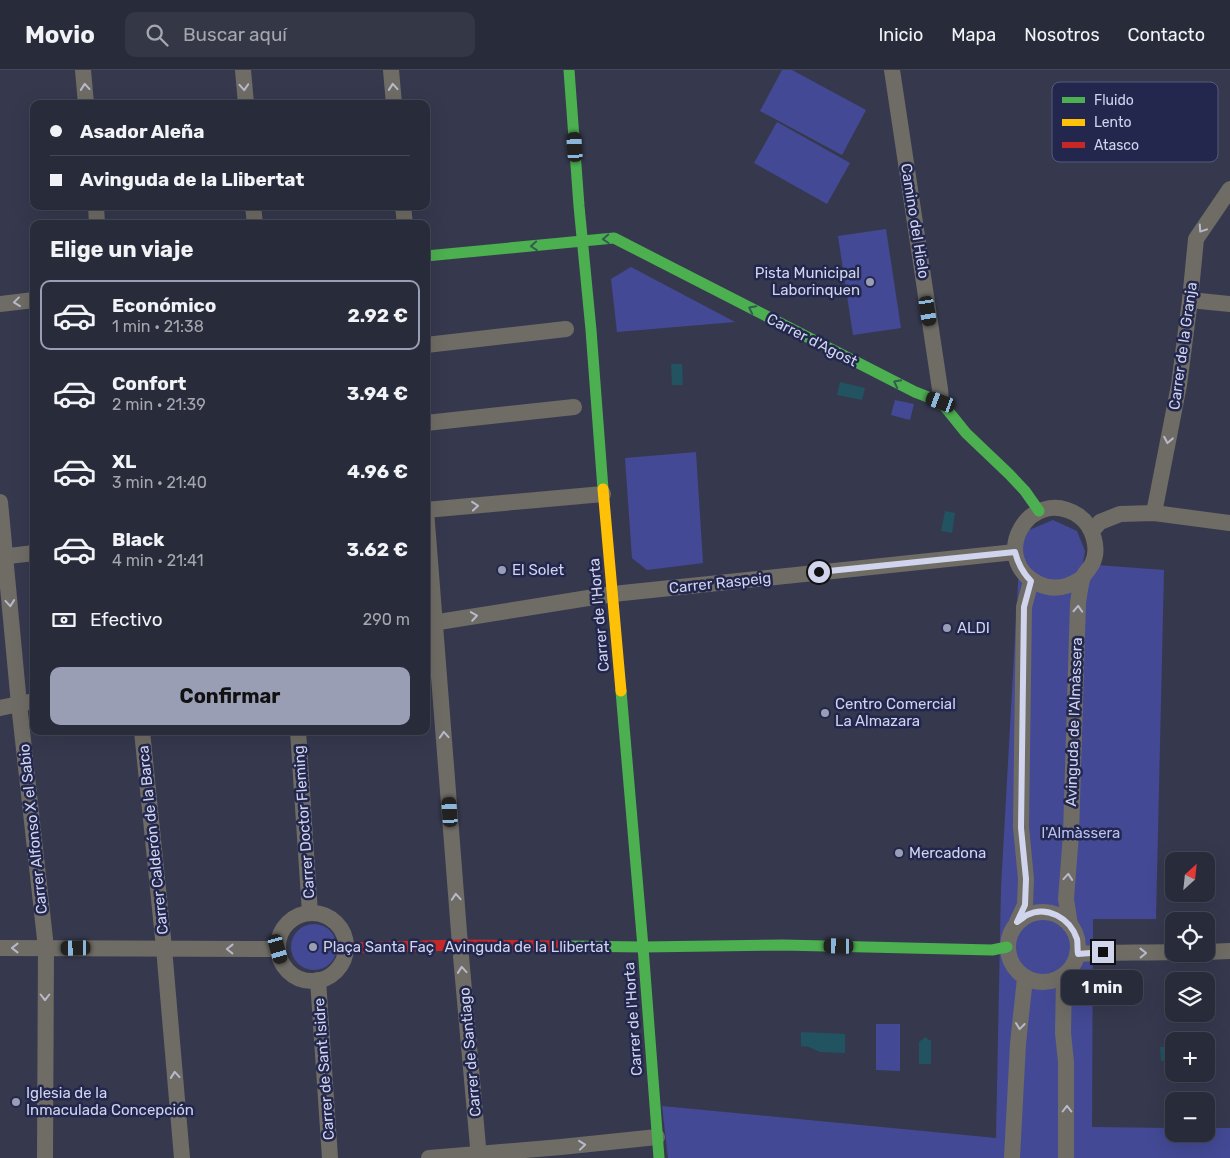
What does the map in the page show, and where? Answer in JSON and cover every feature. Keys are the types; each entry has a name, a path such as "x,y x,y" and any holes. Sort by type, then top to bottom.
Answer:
{"street":[{"path":"83,70 86,100"},
{"path":"243,70 246,100"},
{"path":"391,70 394,100"},
{"name":"Carrer de l'Horta","path":"570,70 578,196 643,947 659,1158"},
{"name":"Camino del Hielo","path":"892,70 941,402"},
{"name":"Carrer de la Granja","path":"1154,513 1179,385 1196,239 1230,189"},
{"name":"Carrer d'Agost","path":"430,256 614,238 915,392 941,402"},
{"path":"0,304 30,300"},
{"path":"1190,300 1230,304"},
{"path":"430,345 566,329"},
{"path":"941,402 966,433 1024,490 1039,511"},
{"path":"430,423 574,408"},
{"path":"430,510 603,494"},
{"name":"Carrer Alfonso X el Sabio","path":"0,502 3,556 27,703 46,948 46,1158"},
{"path":"1049,508 1061,508 1072,511 1083,519 1092,531 1095,548 1092,563 1082,578 1075,583 1065,587 1046,587 1031,581 1018,564 1015,552 1016,537 1022,525 1039,511 1049,508"},
{"path":"1092,531 1100,522 1120,514 1154,513 1230,523"},
{"name":"Carrer Raspeig","path":"431,623 613,594 1015,552"},
{"path":"3,556 30,553"},
{"name":"Avinguda de l'Almàssera","path":"1070,925 1066,899 1071,834 1078,603 1082,578"},
{"path":"1017,922 1027,915 1037,912 1053,913 1070,925 1077,940 1078,954 1072,967 1064,976 1048,982 1037,982 1025,978 1010,961 1007,947 1008,937 1025,905 1026,879 1021,828 1024,607 1031,581"},
{"name":"Carrer de Santiago","path":"430,600 479,1156"},
{"path":"0,708 27,703"},
{"name":"Carrer Calderón de la Barca","path":"142,735 164,948 182,1158"},
{"name":"Carrer Doctor Fleming","path":"298,735 310,913"},
{"path":"310,913 322,914 332,919 340,927 345,937 346,948 344,959 338,969 329,976 318,980 304,980 292,974 282,963 278,949 279,938 291,921 310,913"},
{"name":"Avinguda de la Llibertat","path":"346,948 784,945 992,950 1007,947"},
{"path":"0,948 278,949"},
{"path":"1215,952 1230,951"},
{"path":"1078,954 1165,952"},
{"path":"1064,976 1063,1033 1066,1062 1066,1158"},
{"path":"1012,1158 1018,1044 1025,978"},
{"name":"Carrer de Sant Isidre","path":"318,980 330,1158"},
{"path":"429,1158 561,1153 657,1137"}],"green space":[{"path":"782,70 792,70 866,110 842,155 760,111"},
{"path":"777,122 850,163 827,204 754,163"},
{"name":"Pista Municipal Laborinquen","path":"886,229 901,328 853,335 838,236"},
{"path":"631,267 735,322 617,332 611,279"},
{"path":"895,400 914,404 910,420 891,415"},
{"path":"696,452 703,563 647,570 632,558 625,458"},
{"name":"l'Almàssera","path":"1053,520 1077,531 1085,551 1083,564 1164,570 1156,919 1093,919 1092,1127 1165,1128 1165,1142 1215,1142 1215,1128 1230,1128 1230,1158 668,1158 662,1106 996,1138 1001,888 1020,548 1029,530"},
{"path":"309,924 319,924 333,934 337,947 333,960 327,966 319,970 309,970 295,960 291,952 291,942 301,928"},
{"path":"876,1024 900,1024 900,1071 876,1070"}],"water":[{"path":"671,364 682,364 683,385 672,385"},
{"path":"840,382 865,388 862,400 837,395"},
{"path":"945,511 955,513 952,533 941,531"},
{"path":"801,1032 845,1034 845,1053 820,1052 801,1046"},
{"path":"925,1037 931,1041 931,1064 919,1064 919,1042"},
{"path":"1160,1047 1165,1047 1165,1061 1161,1061"}],"traffic: fast":[{"path":"569,70 603,489"},
{"path":"430,256 614,238 915,392 941,402 966,433 1025,491 1039,511"},
{"path":"621,691 659,1158"},
{"path":"569,946 783,945 992,950 1007,947"}],"traffic: slow":[{"path":"603,489 621,691"}],"traffic: jam":[{"path":"346,948 460,945 569,946"}],"place":[{"name":"Pista Municipal Laborinquen","path":"870,282"},
{"name":"El Solet","path":"502,570"},
{"name":"ALDI","path":"947,628"},
{"name":"Centro Comercial La Almazara","path":"825,713"},
{"name":"Mercadona","path":"899,853"},
{"name":"Plaça Santa Faç","path":"313,947"},
{"name":"Iglesia de la Inmaculada Concepción","path":"16,1102"}],"route":[{"path":"819,572 1015,552 1018,564 1031,581 1024,607 1021,828 1026,879 1025,905 1017,922 1027,915 1037,912 1053,913 1070,925 1077,940 1078,954 1103,952"}]}
